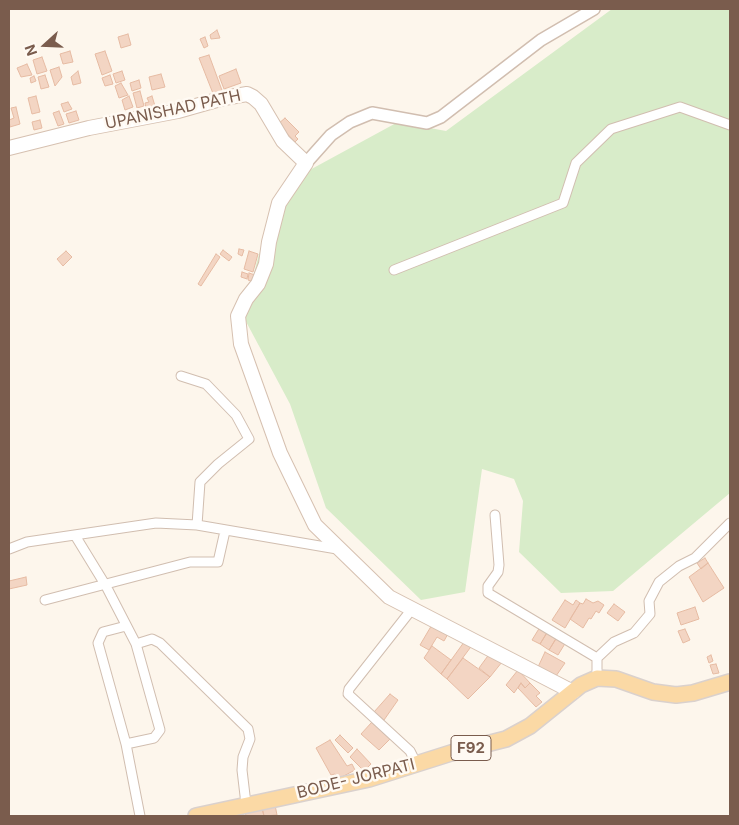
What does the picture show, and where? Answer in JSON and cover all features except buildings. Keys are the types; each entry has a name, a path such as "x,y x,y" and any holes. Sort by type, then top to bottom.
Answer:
{"main road":[{"name":"UPANISHAD PATH","path":"9,148 247,94 261,104 283,142 306,163"},
{"path":"306,163 279,203 269,242 266,264 258,284 246,299 238,316 241,344 280,453 315,525 388,597 573,692"},
{"path":"597,678 616,679 653,692 676,695 694,693 730,682"},
{"name":"BODE- JORPATI","path":"196,816 246,804 369,780 514,736 537,721 581,685 597,678"}],"street":[{"path":"306,163 331,135 350,122 372,113 427,123 441,117 541,40 594,9"},
{"path":"394,270 563,203 576,163 611,129 680,107 730,125"},
{"path":"181,376 206,384 236,415 249,439 218,464 200,482 198,526"},
{"path":"495,515 499,565 498,572 488,586 488,593 597,658"},
{"path":"597,678 597,658 614,642 634,633 650,614 649,600 659,582 679,566 695,558 730,523"},
{"path":"9,549 26,542 76,537 141,524 198,526 340,549"},
{"path":"45,600 106,586 139,574 190,562 218,562 226,531"},
{"path":"76,537 106,586 136,644 160,730 154,738 126,744"},
{"path":"412,609 349,689 348,694 410,751 417,765"},
{"path":"126,626 102,632 98,638 98,643 126,744 140,816"},
{"path":"136,644 152,639 160,643 248,729 250,739 243,757 242,770 246,804"}],"green space":[{"path":"612,9 730,9 730,493 613,591 561,593 519,552 523,501 514,479 482,469 465,592 421,600 326,508 290,404 243,316 259,254 295,178 398,122 446,131"}]}
